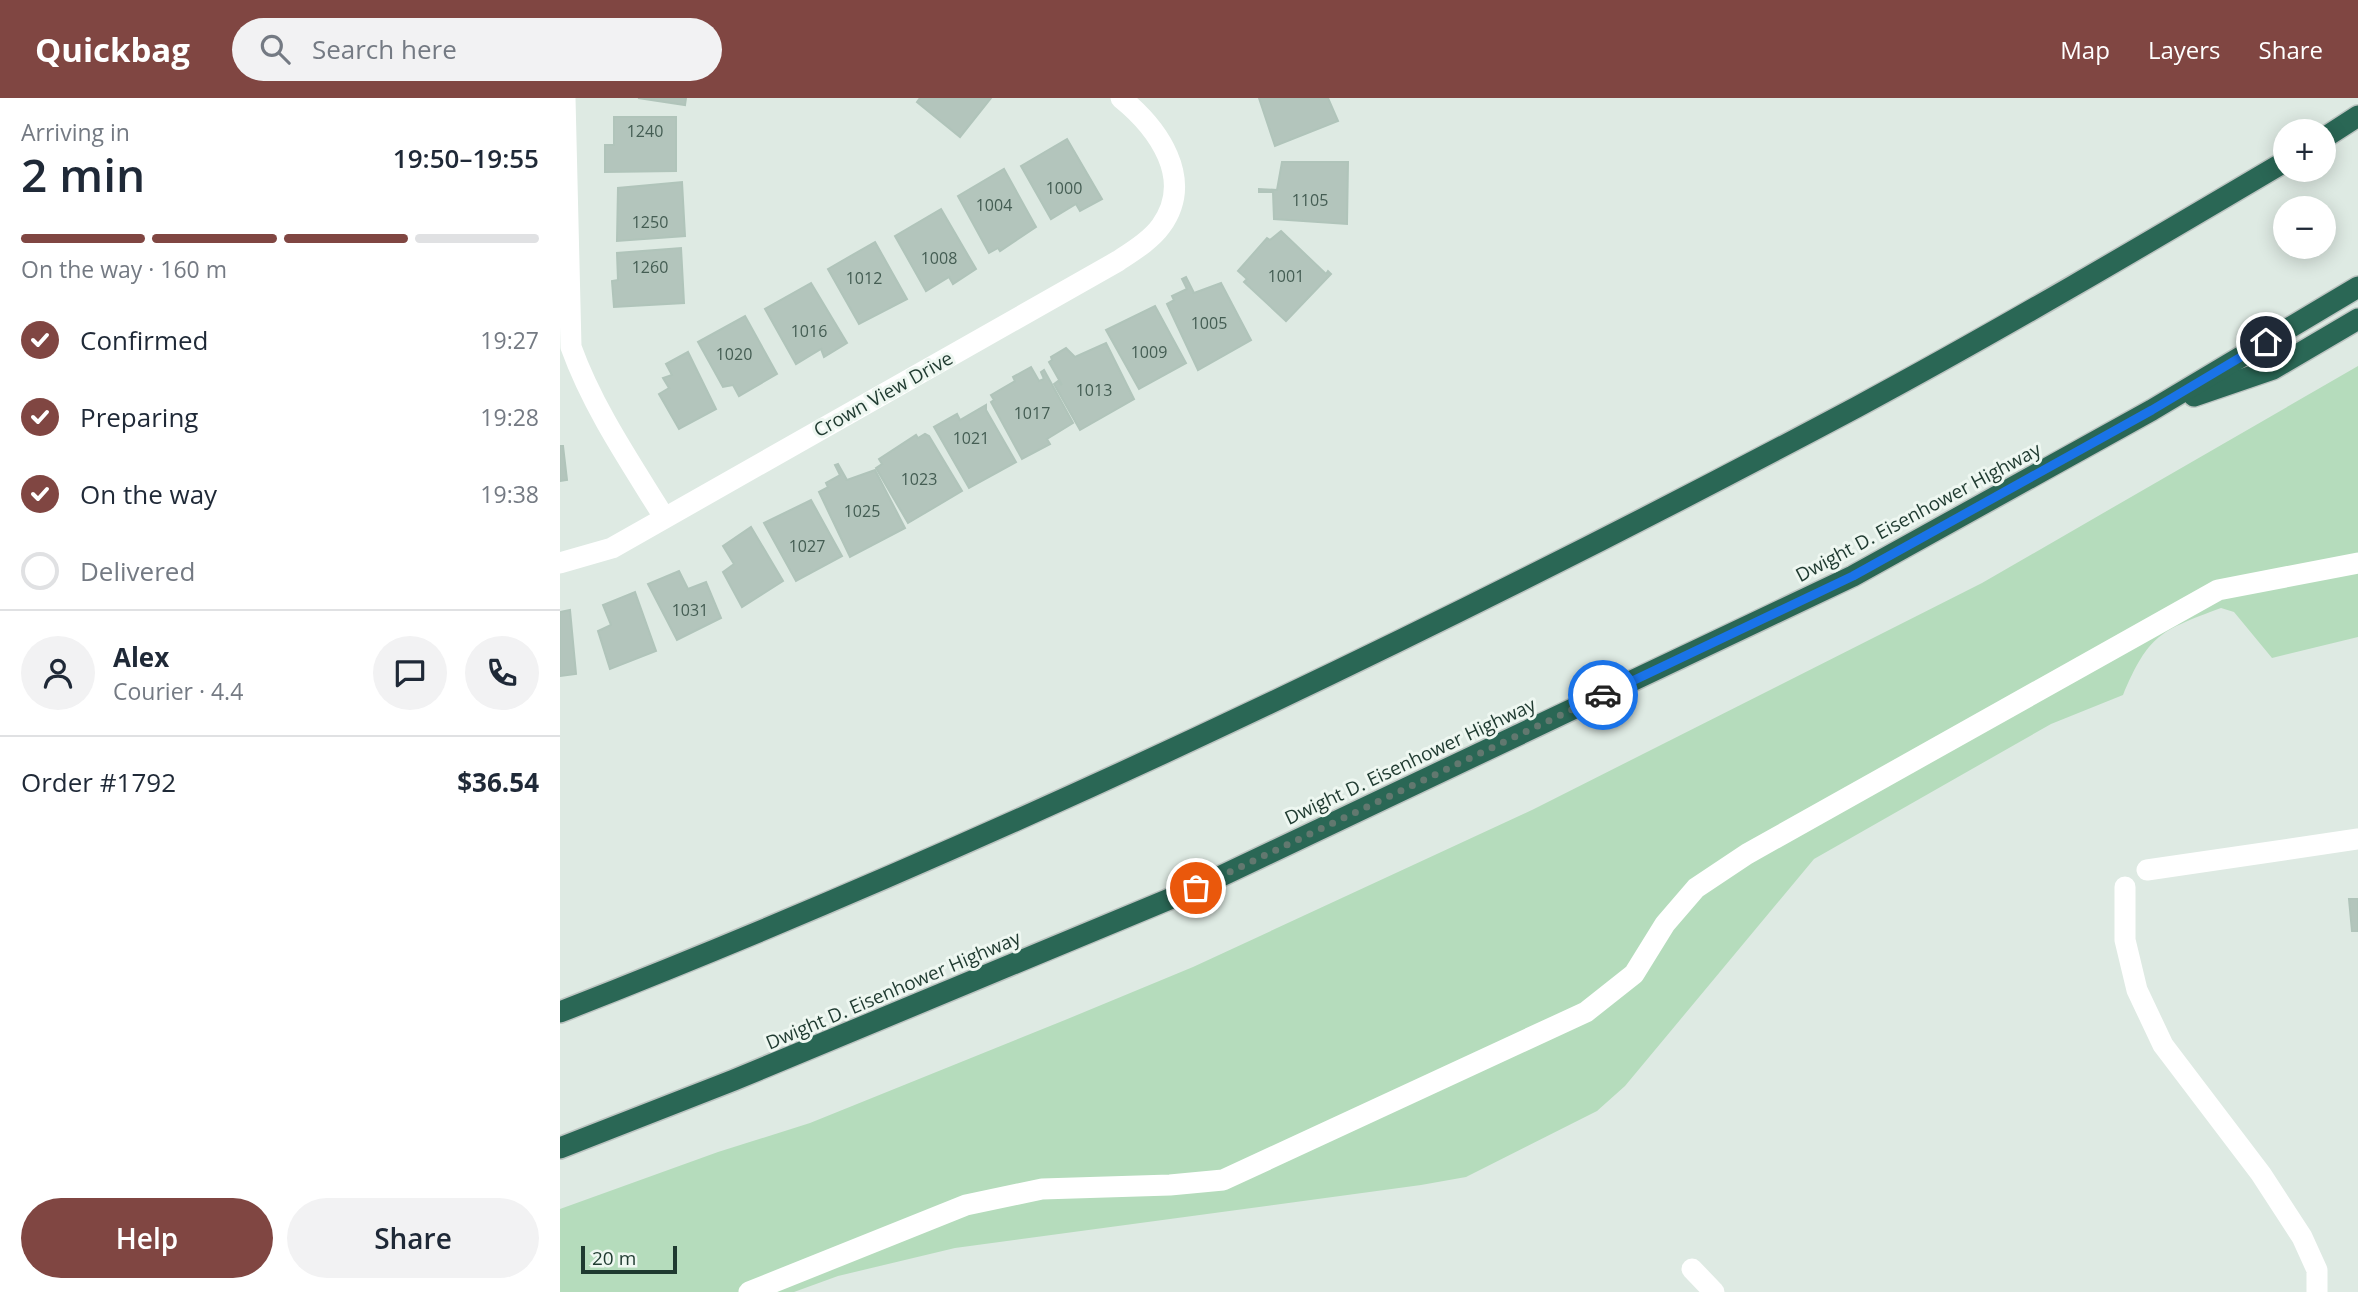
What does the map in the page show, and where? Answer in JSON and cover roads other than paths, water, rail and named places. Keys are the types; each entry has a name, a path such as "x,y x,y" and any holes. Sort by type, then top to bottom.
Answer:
{"highway":[{"path":"2336,130 2358,116"},
{"path":"560,1012 919,865 1391,645 1620,531 1861,405 2071,288 2273,169"},
{"name":"Dwight D. Eisenhower Highway","path":"560,1148 734,1080 1196,888 1853,576 2152,410 2358,287"},
{"path":"2152,410 2273,369 2358,319"}],"street":[{"path":"565,98 571,348 596,404 664,517"},
{"name":"Crown View Drive","path":"560,563 612,548 1118,261 1160,227 1170,209 1175,188 1171,162 1162,142 1144,117 1121,98"},
{"path":"749,1292 966,1205 1042,1189 1170,1185 1223,1180 1259,1164 1332,1127 1586,1012 1634,974 1665,924 1696,888 1747,854 2218,590 2358,563"},
{"path":"2147,870 2358,839"},
{"path":"2125,887 2125,940 2137,990 2163,1045 2261,1174 2302,1237 2317,1270 2317,1292"},
{"path":"1692,1269 1714,1292"}]}
